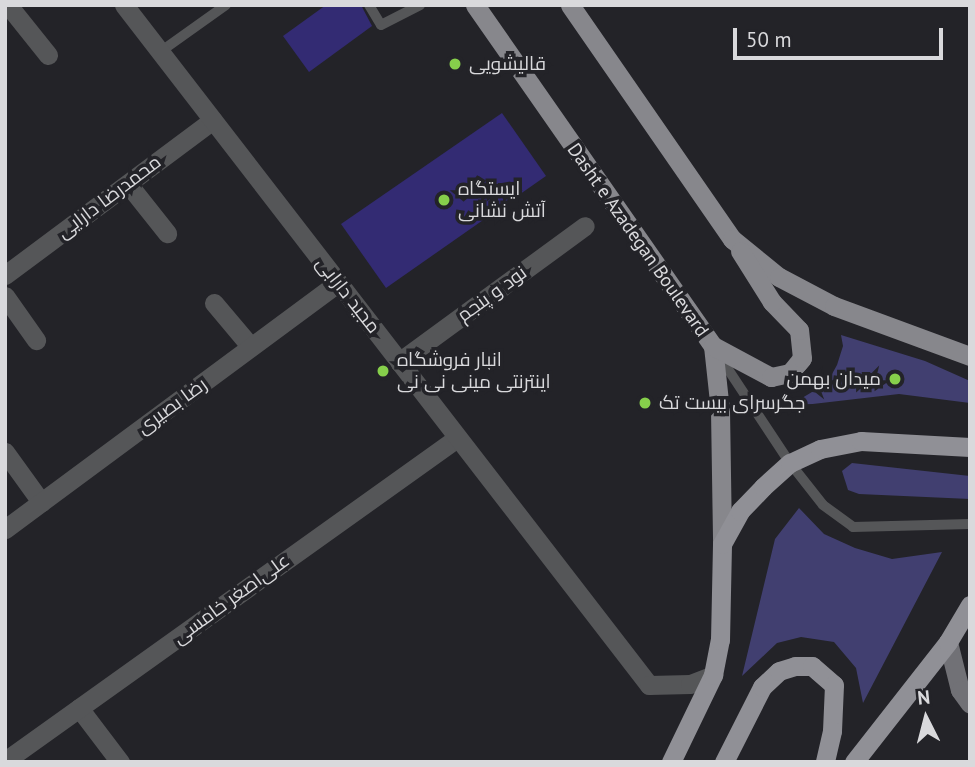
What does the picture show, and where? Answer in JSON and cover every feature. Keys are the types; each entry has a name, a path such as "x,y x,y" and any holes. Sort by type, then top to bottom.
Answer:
{"highway":[{"path":"671,762 713,675 720,640 722,544 740,511 790,463 820,449 861,442 970,447"},
{"path":"854,762 948,642 970,605"},
{"path":"724,762 762,687 779,671 812,666 834,685 832,731 825,762"}],"main road":[{"name":"Dasht e Azadegan Boulevard","path":"475,5 713,346 720,410 722,544"},
{"path":"570,5 732,239 772,302 799,330 804,349 790,373 771,377 713,346"},
{"path":"732,239 779,277 834,306 970,356"},
{"path":"948,642 960,690 970,704"}],"street":[{"path":"8,5 48,55"},
{"name":"مجید دارابی","path":"124,5 649,685 690,684 713,675"},
{"name":"محمدرضا دارایی","path":"5,275 213,120"},
{"path":"128,184 167,233"},
{"name":"نود و پنجم","path":"399,362 585,226"},
{"name":"رضا بصیری","path":"5,529 338,283"},
{"path":"5,296 36,340"},
{"path":"214,303 251,347"},
{"name":"علی‌اصغر خامسی","path":"12,759 79,708 457,438"},
{"path":"5,452 41,502"},
{"path":"79,708 120,762"}],"lane":[{"path":"160,52 226,5"},
{"path":"369,5 381,25 420,5"},
{"path":"713,346 790,463 823,505 853,527 970,524"}],"shaded area":[{"path":"841,335 925,361 970,381 970,403 899,394 804,405 802,398 827,383 837,365 843,346"},
{"path":"852,463 970,476 970,499 859,494 848,490 842,471"},
{"path":"799,508 824,534 855,548 892,559 942,552 863,703 856,668 834,642 801,637 777,643 742,676 775,539"}],"building":[{"path":"326,5 361,5 372,26 309,72 283,36"},
{"name":"ایستگاه آتش نشانی","path":"502,113 546,176 386,288 341,224"}],"place":[{"name":"قالیشویی","path":"455,64"},
{"name":"ایستگاه آتش نشانی","path":"444,200"},
{"name":"انبار فروشگاه اینترنتی مینی نی نی","path":"383,371"},
{"name":"میدان بهمن","path":"895,379"},
{"name":"جگرسرای بیست تک","path":"645,403"}]}
